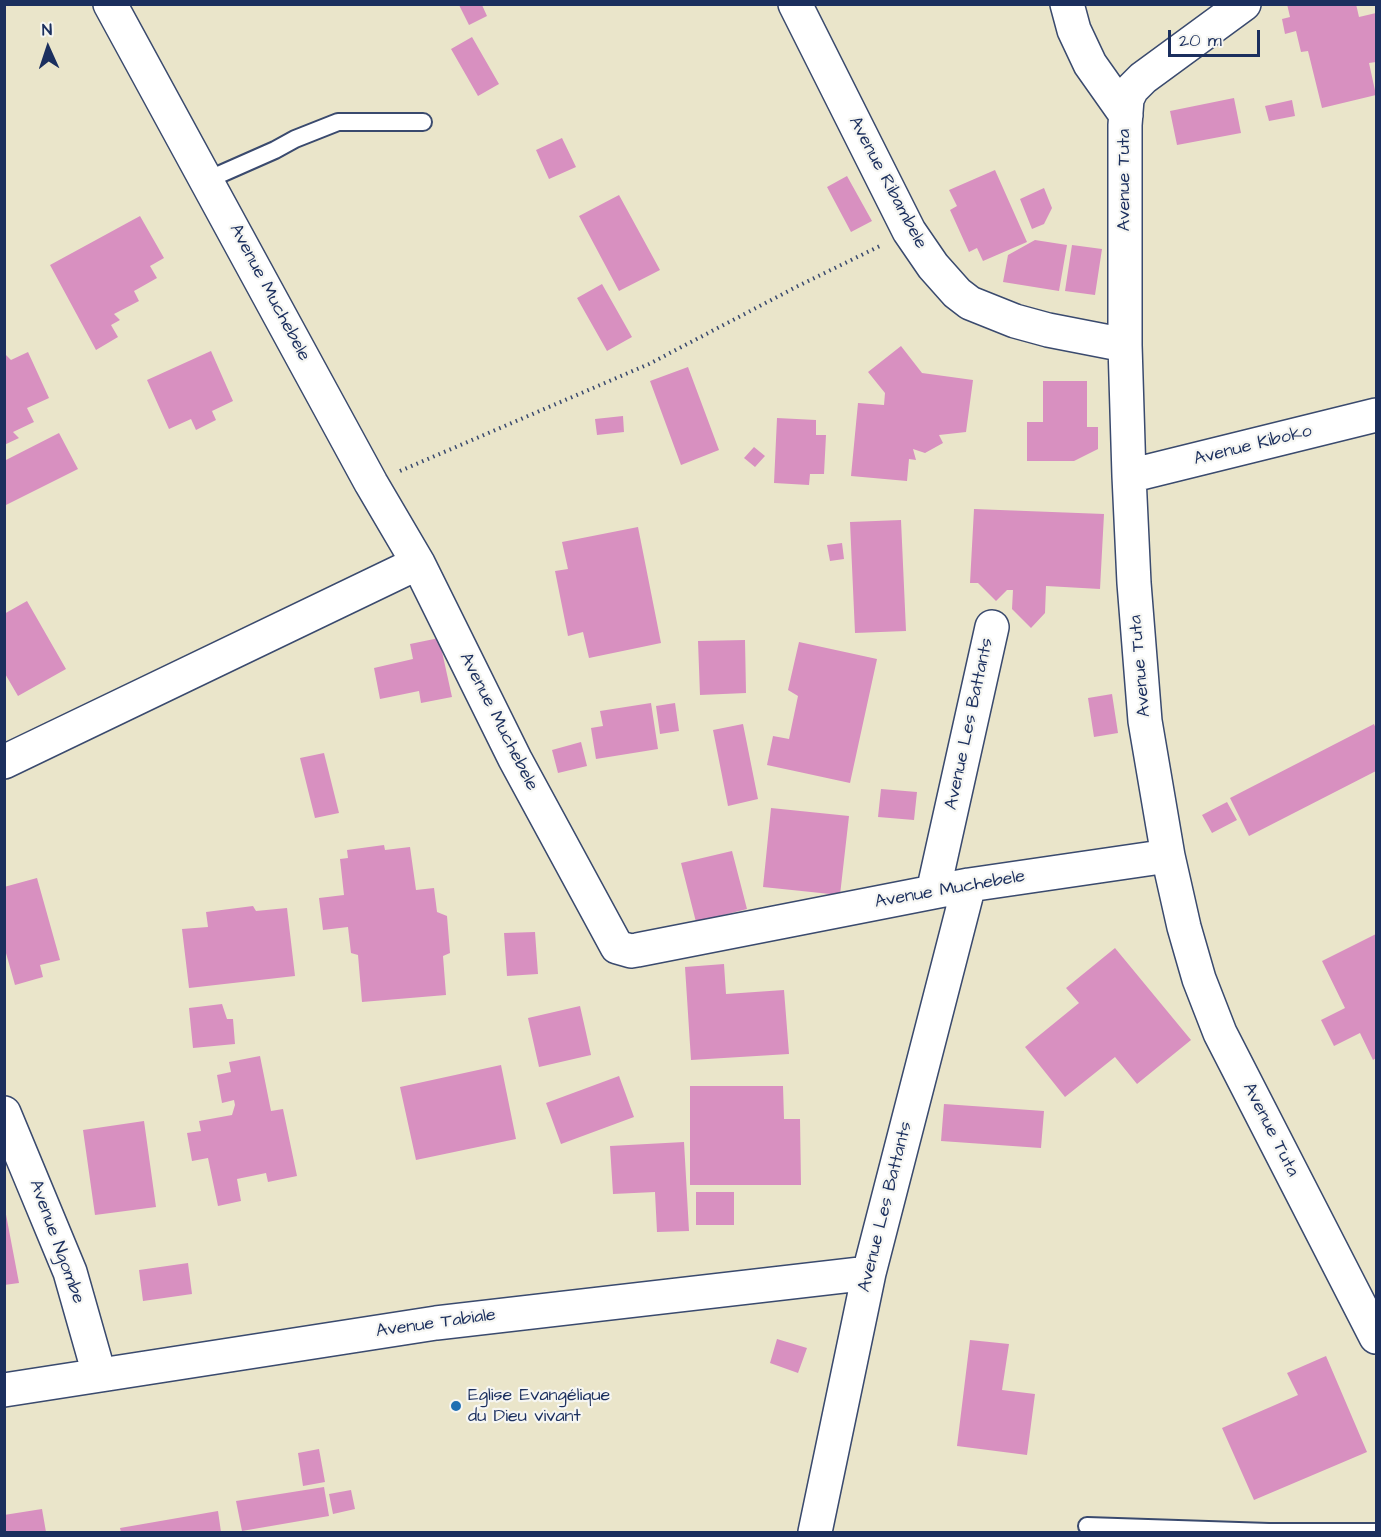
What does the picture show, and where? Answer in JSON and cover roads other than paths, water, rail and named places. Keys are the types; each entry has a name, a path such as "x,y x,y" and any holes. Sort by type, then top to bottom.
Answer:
{"street":[{"name":"Avenue Muchebele","path":"110,4 371,483 418,564 515,759 617,947 631,951 969,885 1168,856"},
{"name":"Avenue Ribambele","path":"795,4 909,231 933,266 957,293 970,303 1015,321 1125,345"},
{"path":"1067,4 1074,30 1090,64 1126,115"},
{"name":"Avenue Tuta","path":"1244,4 1143,78 1132,89 1127,99 1125,345 1129,476 1134,583 1146,721 1168,856 1184,927 1199,979 1220,1033 1377,1337"},
{"name":"Avenue Kiboko","path":"1129,476 1377,415"},
{"path":"4,762 418,564"},
{"name":"Avenue Les Battants","path":"933,892 992,627"},
{"name":"Avenue Les Battants","path":"815,1533 869,1273 969,885"},
{"name":"Avenue Ngombe","path":"4,1113 70,1272 99,1374"},
{"name":"Avenue Tabiale","path":"4,1390 436,1323 869,1273"}],"lane":[{"path":"207,180 295,139 338,122 423,122"},
{"path":"1087,1526 1269,1532 1377,1532"}],"place":[{"name":"Eglise Evangélique du Dieu vivant","path":"456,1406"}]}
